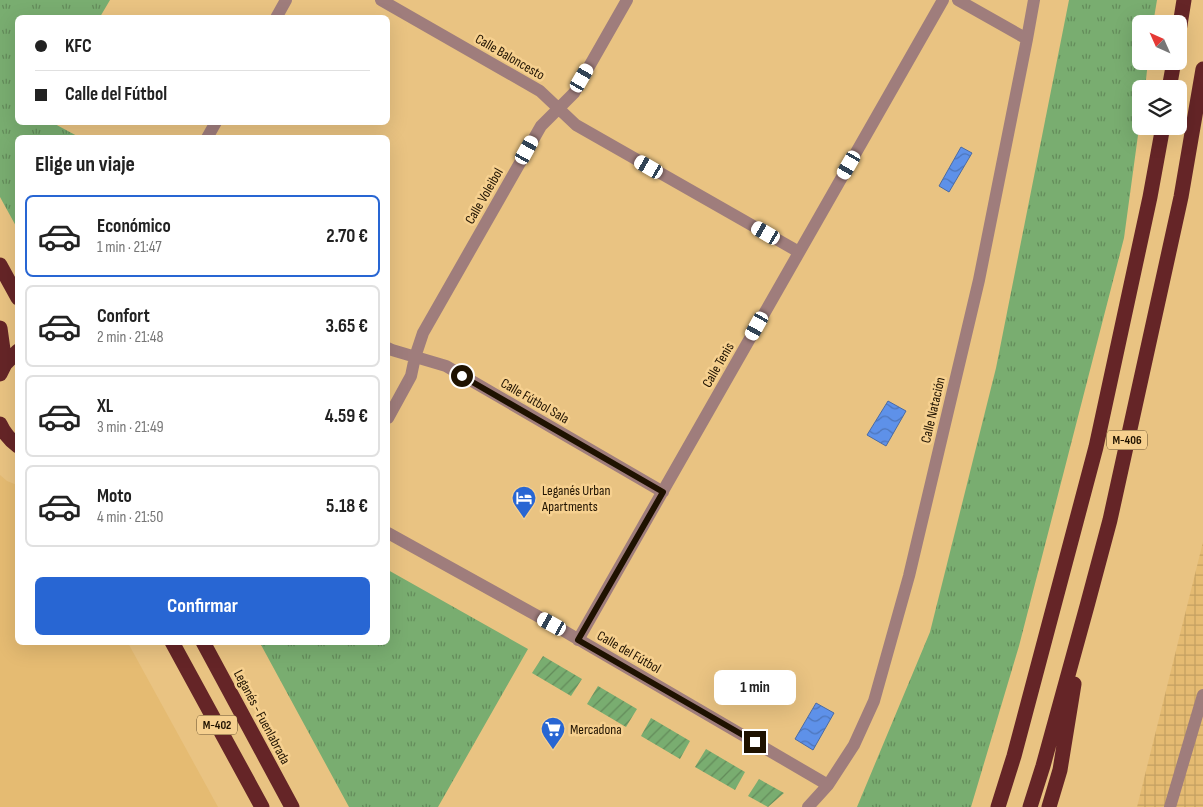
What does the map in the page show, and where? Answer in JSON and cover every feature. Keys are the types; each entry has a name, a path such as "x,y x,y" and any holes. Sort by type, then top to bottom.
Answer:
{"highway":[{"path":"1182,15 1184,0"},
{"name":"M-406","path":"1030,807 1043,766 1110,520 1181,197 1203,68"},
{"name":"M-406","path":"998,807 1017,746 1096,447 1150,198 1160,135"},
{"path":"0,266 15,293"},
{"path":"0,328 3,369"},
{"path":"3,369 15,355"},
{"path":"0,424 3,431 15,443"},
{"path":"1049,807 1060,770 1087,606"},
{"name":"M-402","path":"174,645 262,807"},
{"name":"Leganés - Fuenlabrada","path":"205,645 292,807"}],"street":[{"path":"278,15 286,0"},
{"name":"Calle Baloncesto","path":"381,0 540,91 576,125 799,252"},
{"name":"Calle Voleibol","path":"390,414 411,376 423,332 536,133 574,93 627,0"},
{"name":"Calle Tenis","path":"578,640 943,0"},
{"path":"958,0 1027,39"},
{"name":"Calle Natación","path":"808,807 828,785 854,745 874,700 909,576 979,280 1034,0"},
{"name":"Calle Fútbol Sala","path":"390,349 446,366 663,492"},
{"name":"Calle del Fútbol","path":"390,534 578,640 828,785"},
{"path":"1170,807 1203,695"}],"shaded area":[{"path":"0,475 15,484 15,645 129,645 218,807 0,807"},
{"path":"1203,542 1203,807 1137,807"}],"green space":[{"path":"0,0 110,0 101,15 15,15 15,125 57,125 75,135 15,135 15,224 0,197"},
{"path":"1069,0 1157,0 1154,15 1132,15 1132,70 1147,70 1146,80 1132,80 1132,135 1138,135 1124,238 1019,646 971,807 857,807 930,632 996,368"},
{"path":"390,571 528,649 438,807 349,807 261,645 390,645"},
{"path":"543,656 582,679 571,696 532,673"},
{"path":"598,686 637,709 626,727 587,704"},
{"path":"651,718 690,741 680,759 641,736"},
{"path":"706,749 745,772 735,790 695,767"},
{"path":"759,779 784,793 768,807 748,796"}],"water":[{"path":"961,147 972,153 949,192 939,186"},
{"path":"888,401 906,411 886,446 867,435"},
{"path":"816,703 834,713 813,750 795,739"}],"place":[{"name":"Leganés Urban Apartments","path":"524,519"},
{"name":"Mercadona","path":"553,750"}],"route":[{"path":"462,376 663,492 578,640 755,742"}]}
